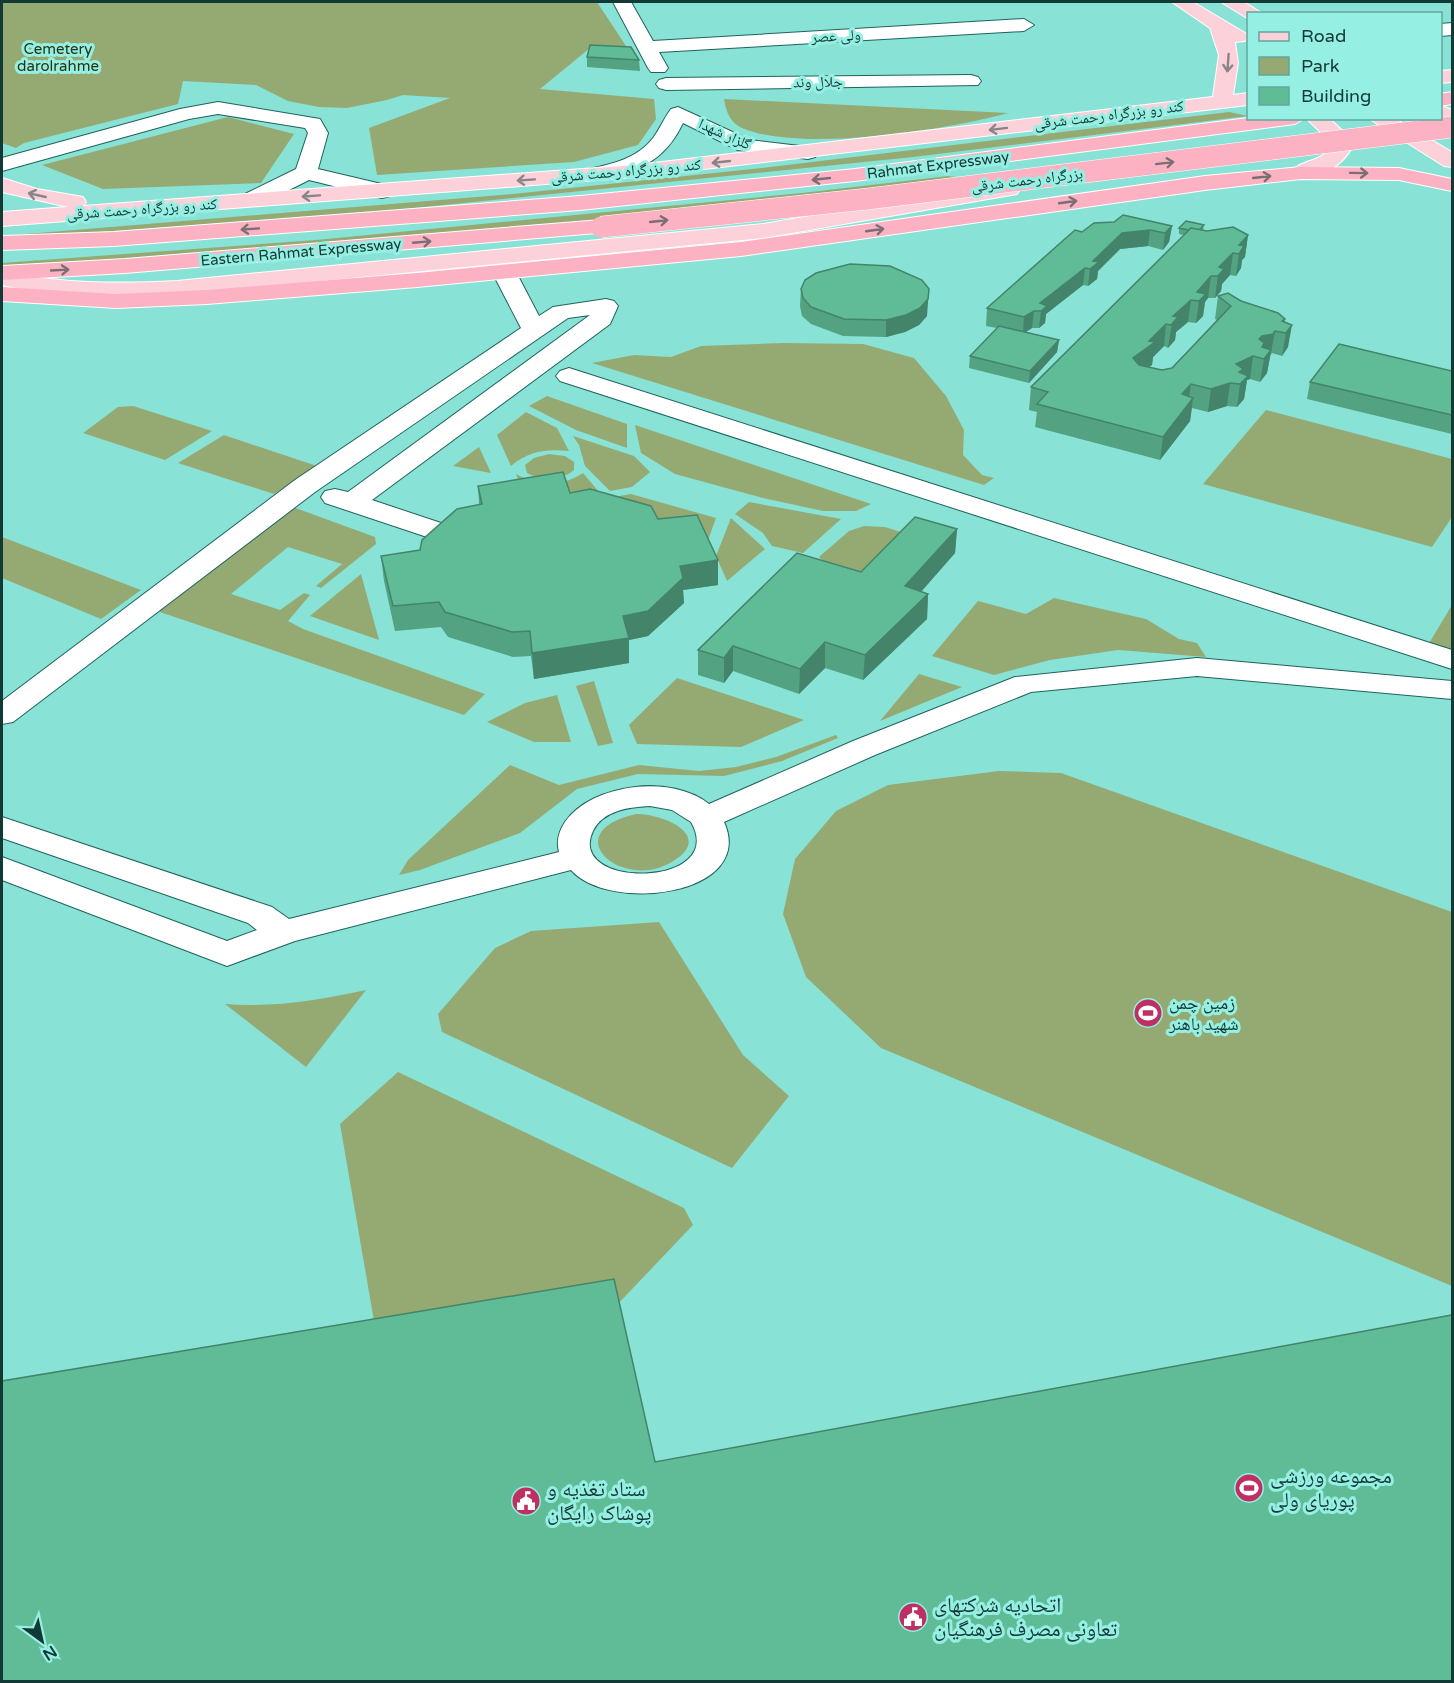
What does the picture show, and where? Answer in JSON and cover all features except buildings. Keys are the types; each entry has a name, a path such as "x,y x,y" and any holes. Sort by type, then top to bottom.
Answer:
{"highway":[{"name":"Rahmat Expressway","path":"580,203 855,175 1280,120"},
{"name":"بزرگراه رحمت شرقی","path":"600,227 867,200 1452,127"},
{"path":"2,294 116,301 207,297 504,272 741,249 1205,183 1301,173 1399,174 1452,185"},
{"name":"Eastern Rahmat Expressway","path":"2,243 114,239 580,203"},
{"name":"Eastern Rahmat Expressway","path":"2,273 125,266 600,227"}],"main road":[{"path":"1181,2 1247,42"},
{"path":"1230,2 1250,12"},
{"path":"1220,26 1227,42 1230,62 1222,102"},
{"name":"کند رو بزرگراه رحمت شرقی","path":"2,219 597,174 808,153 1247,100"},
{"path":"1301,173 1325,164 1341,151 1343,142 1318,120"},
{"path":"1381,120 1452,161"},
{"path":"2,278 75,290 155,289 247,282 763,231 1137,166"},
{"path":"2,185 34,195 83,204 179,206"}],"street":[{"name":"گلزار شهدا","path":"622,2 648,47 678,113 745,146 808,153"},
{"name":"ولی عصر","path":"648,47 1024,25"},
{"name":"جلال وند","path":"666,84 971,81"},
{"path":"2,165 187,113 218,108 313,123 318,133 306,173"},
{"name":"گلزار شهدا","path":"597,174 630,166 657,150 678,113"},
{"path":"251,200 306,173 382,191"},
{"path":"504,272 534,330"},
{"path":"2,715 305,486 534,330 561,312 606,306 601,319 352,502"},
{"path":"569,376 1452,660"},
{"path":"305,486 443,533"},
{"path":"1357,628 1402,684"},
{"path":"706,818 864,748 1026,683 1197,668 1452,690"},
{"path":"650,796 672,799 692,807 706,818 713,831 714,845 707,858 693,871 675,879 653,884 630,884 609,879 591,871 579,858 573,843 576,828 588,815 605,804 626,798 650,796"},
{"path":"2,827 260,915 284,932"},
{"path":"2,868 227,954 284,932 579,858"}],"green space":[{"name":"Cemetery darolrahme","path":"2,2 597,2 626,46 620,49 590,48 540,89 654,99 656,119 638,145 574,162 377,175 369,128 450,98 403,95 347,108 319,107 288,101 256,85 183,81 178,104 24,143 16,148 2,143"},
{"path":"724,99 1008,113 912,132 836,139 800,139 768,135 742,128 729,116"},
{"path":"1229,112 1247,116 913,157 356,214 40,236 2,236 513,194 762,168"},
{"path":"228,117 294,134 261,183 103,189 42,165"},
{"path":"948,176 963,178 724,207 485,231 4,268 2,263 316,240 802,193"},
{"path":"783,343 863,344 914,358 946,396 964,430 963,455 982,475 994,478 984,485 592,363 634,355 671,357 701,346"},
{"path":"547,396 627,424 627,448 576,430 529,406"},
{"path":"133,406 212,431 165,460 83,433 118,407"},
{"path":"1266,410 1452,459 1452,517 1432,547 1203,484"},
{"path":"526,412 557,428 569,451 538,452 524,457 511,466 497,435"},
{"path":"635,425 871,504 856,511 823,511 763,498 675,474 641,453"},
{"path":"224,435 317,466 274,494 178,463"},
{"path":"573,436 634,456 650,472 632,487 610,491 585,466 579,445"},
{"path":"479,447 491,473 453,466"},
{"path":"549,454 565,456 574,462 574,470 564,476 551,479 527,473 525,465 534,458"},
{"path":"583,473 600,493 525,499 516,474 533,481 550,484 566,481"},
{"path":"631,494 716,518 707,543 571,504"},
{"path":"749,502 841,519 803,553 772,546 763,533 735,514"},
{"path":"290,506 375,537 376,544 321,588 316,586 342,564 288,547 231,594 280,610 304,593 310,595 288,621 303,629 485,694 464,715 157,611"},
{"path":"731,518 765,549 727,581 716,556"},
{"path":"864,526 885,527 907,534 860,580 825,563 819,557 849,531"},
{"path":"2,537 141,590 101,619 2,578"},
{"path":"361,574 379,640 310,616"},
{"path":"1054,598 1146,619 1179,639 1197,643 1206,657 1118,650 1050,660 994,675 932,656 978,601 1026,614"},
{"path":"1452,605 1452,652 1428,645"},
{"path":"919,674 962,687 880,721"},
{"path":"677,678 804,720 741,747 637,744 629,725"},
{"path":"594,681 613,743 598,746 576,686"},
{"path":"557,695 571,742 534,742 487,722 525,703"},
{"path":"836,735 838,738 782,761 724,776 638,774 577,789 520,833 420,870 399,875 408,860 510,765 559,785 639,765 699,771 736,767 776,757"},
{"name":"زمین چمن شهید باهنر","path":"999,771 1061,773 1452,912 1452,1286 881,1048 806,977 783,914 795,859 836,811 888,785"},
{"path":"636,814 661,818 682,829 688,837 688,845 683,854 670,863 651,870 632,870 616,865 604,856 598,845 601,833 612,822"},
{"path":"659,922 743,1055 789,1096 732,1168 442,1032 438,1014 495,948 531,931"},
{"path":"366,990 306,1067 225,1004 261,1005 296,1002"},
{"path":"398,1072 684,1208 693,1225 615,1307 378,1344 340,1124"}],"place":[{"name":"زمین چمن شهید باهنر","path":"1148,1013"},
{"name":"مجموعه ورزشی پوریای ولی","path":"1249,1488"},
{"name":"ستاد تغذیه و پوشاک رایگان","path":"526,1501"},
{"name":"اتحادیه شرکتهای تعاونی مصرف فرهنگیان","path":"913,1617"}]}
